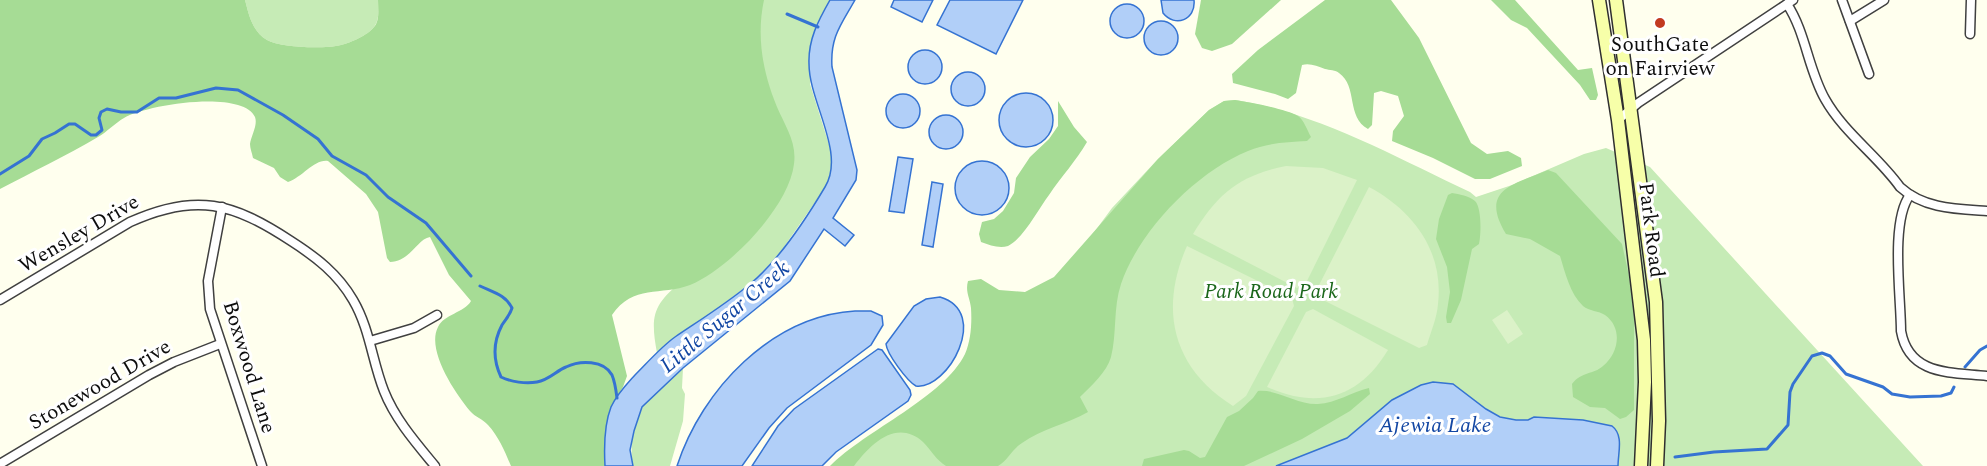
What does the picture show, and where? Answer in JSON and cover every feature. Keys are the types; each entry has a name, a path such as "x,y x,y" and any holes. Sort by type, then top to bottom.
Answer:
{"main road":[{"name":"Park Road","path":"1599,0 1618,120 1644,340 1645,382 1641,466"},
{"name":"Park Road","path":"1616,0 1656,302 1659,345 1657,466"}],"street":[{"path":"1842,0 1869,74"},
{"path":"1850,21 1884,0"},
{"path":"1970,34 1971,0"},
{"path":"1618,120 1630,109 1790,2 1813,73 1824,99 1841,123 1910,195 1944,208 1987,211"},
{"path":"1910,195 1902,209 1899,244 1903,341 1911,355 1929,368 1987,376"},
{"name":"Wensley Drive","path":"0,300 130,222 150,213 184,205 222,207 240,212 265,224 311,254 326,267 353,299 362,316 381,383 389,402 399,419 435,466"},
{"name":"Boxwood Lane","path":"222,207 208,281 210,309 262,466"},
{"path":"370,341 414,328 437,315"},
{"name":"Stonewood Drive","path":"0,464 149,375 174,362 220,344"}],"green space":[{"path":"0,0 245,0 255,27 267,40 282,45 314,47 341,45 368,33 377,21 378,0 764,0 761,28 762,55 772,94 792,141 794,164 790,181 781,199 755,235 739,251 705,277 690,285 638,295 620,305 612,315 627,376 610,409 604,451 605,466 511,466 495,434 464,403 450,383 439,359 435,336 438,327 445,319 471,301 449,275 430,237 403,258 390,262 387,258 378,212 366,194 328,161 313,165 288,182 280,177 274,168 253,158 250,144 256,120 246,108 232,104 192,102 135,113 86,144 0,189"},
{"path":"245,0 378,0 378,17 371,30 345,44 325,47 292,46 274,43 262,36 252,22"},
{"path":"760,0 830,0 816,26 810,84 831,151 833,168 827,185 777,257 751,283 694,326 674,338 657,353 654,329 656,312 665,297 683,280 756,66"},
{"path":"1201,0 1281,0 1232,44 1212,51 1202,48 1195,34"},
{"path":"1325,0 1391,0 1419,38 1471,143 1487,154 1508,151 1521,158 1522,166 1490,179 1475,179 1392,141 1393,131 1404,116 1398,96 1381,91 1374,93 1372,125 1368,129 1357,117 1348,86 1338,72 1302,65 1296,93 1288,99 1233,83 1232,74 1258,50"},
{"path":"1491,0 1515,0 1578,70 1592,68 1598,95 1596,100 1590,100 1580,85 1527,28 1511,20"},
{"name":"Park Road Park","path":"1235,100 1296,115 1356,138 1470,192 1476,197 1512,185 1584,154 1606,148 1650,167 1923,466 851,466 857,453 982,350 1061,277 1112,208 1209,110 1224,101"},
{"path":"1235,100 1292,113 1304,123 1311,137 1307,141 1262,146 1228,161 1190,188 1155,224 1129,264 1121,284 1109,363 1080,397 1088,412 1029,438 998,466 946,466 923,442 913,435 903,433 884,437 854,466 830,466 863,439 923,399 955,370 965,354 970,337 971,314 967,292 968,281 981,279 999,290 1025,292 1054,277 1158,159 1209,110 1224,101"},
{"path":"1058,101 1074,127 1087,142 1025,230 1014,242 1001,247 981,242 979,234 982,222 994,219 1003,211 1014,193 1016,178 1030,157 1049,139 1058,126"},
{"path":"1286,166 1323,168 1357,180 1305,285 1297,288 1193,234 1211,208 1231,188 1255,175"},
{"path":"1548,170 1556,173 1622,244 1629,276 1634,319 1634,410 1620,419 1605,408 1590,407 1573,397 1572,384 1580,377 1599,369 1613,354 1617,340 1615,327 1611,320 1605,315 1585,308 1578,301 1568,282 1560,256 1530,239 1506,234 1499,219 1496,207 1498,198 1504,191 1512,185"},
{"path":"1369,187 1400,208 1423,235 1431,250 1439,285 1438,304 1427,345 1419,348 1319,298 1316,291"},
{"path":"1452,193 1475,201 1479,209 1480,228 1479,244 1472,249 1461,300 1451,323 1447,323 1450,292 1447,267 1436,239 1439,219 1448,195"},
{"path":"1187,246 1292,298 1294,306 1246,396 1233,406 1212,391 1196,374 1184,355 1177,335 1173,314 1174,292 1178,269"},
{"path":"1313,309 1388,350 1364,379 1336,395 1303,398 1267,387 1306,312"},
{"path":"1507,310 1523,334 1508,344 1492,320"},
{"path":"683,368 682,388 685,394 683,421 670,466 633,466 633,436 636,420 642,407"},
{"path":"1369,388 1370,394 1350,411 1302,439 1244,466 1142,466 1144,459 1184,450 1200,458 1205,457 1227,417 1239,411 1258,391 1273,392 1310,404 1318,404 1331,402"}],"water":[{"name":"Little Sugar Creek","path":"830,0 855,0 841,24 835,39 832,57 832,67 857,170 856,180 833,218 854,235 845,246 824,229 790,281 683,368 642,407 630,450 633,466 605,466 607,421 611,407 622,390 670,341 732,298 771,264 791,239 825,187 830,174 831,159 825,127 814,94 809,55 815,31"},
{"path":"894,0 933,0 922,22 891,7"},
{"path":"950,0 1023,0 996,54 937,25"},
{"path":"1161,0 1194,0 1194,7 1192,13 1184,20 1173,20 1163,13"},
{"path":"1127,4 1139,9 1144,21 1139,33 1127,38 1115,33 1110,21 1115,9"},
{"path":"1161,21 1173,26 1178,38 1173,50 1161,55 1149,50 1144,38 1149,26"},
{"path":"925,50 937,55 942,67 937,79 925,84 913,79 908,67 913,55"},
{"path":"968,72 980,77 985,89 980,101 968,106 956,101 951,89 956,77"},
{"path":"1026,93 1036,95 1045,101 1051,110 1053,120 1051,130 1045,139 1036,145 1026,147 1016,145 1007,139 1001,130 999,120 1001,110 1007,101 1016,95"},
{"path":"903,94 915,99 920,111 915,123 903,128 891,123 886,111 891,99"},
{"path":"946,115 958,120 963,132 958,144 946,149 934,144 929,132 934,120"},
{"path":"898,157 913,159 904,213 889,211"},
{"path":"982,161 992,163 1001,169 1007,178 1009,188 1007,198 1001,207 992,213 982,215 972,213 963,207 957,198 955,188 957,178 963,169 972,163"},
{"path":"932,182 943,184 933,247 922,245"},
{"path":"940,297 955,305 962,318 963,333 959,349 951,364 940,376 928,384 916,386 898,367 886,344 914,306 926,299"},
{"path":"871,311 882,316 883,325 871,345 787,408 769,428 742,466 677,466 688,437 704,410 722,384 744,362 769,342 796,326 825,316"},
{"path":"878,349 882,350 910,390 911,395 908,401 836,452 822,466 752,466 778,426 794,409"},
{"name":"Ajewia Lake","path":"1433,382 1453,384 1500,417 1516,420 1528,420 1534,417 1583,420 1612,426 1619,439 1618,466 1276,466 1347,438 1392,400 1421,385"}],"waterway":[{"path":"787,14 818,27"},
{"path":"0,174 29,156 42,139 69,124 75,124 91,135 96,135 102,130 99,118 101,112 107,109 137,112 159,98 176,98 216,88 238,90 283,115 318,139 332,156 366,175 388,197 426,223 471,276"},
{"path":"480,286 502,297 512,308 499,331 496,344 495,358 501,377 519,382 537,382 572,365 585,362 598,364 612,375 617,398"},
{"path":"1965,367 1980,350 1987,346"},
{"path":"1675,457 1767,449 1788,425 1790,392 1793,384 1812,356 1822,353 1830,356 1846,374 1883,387 1892,394 1910,397 1941,396 1951,393 1954,387"}],"place":[{"name":"SouthGate on Fairview","path":"1660,23"}]}
